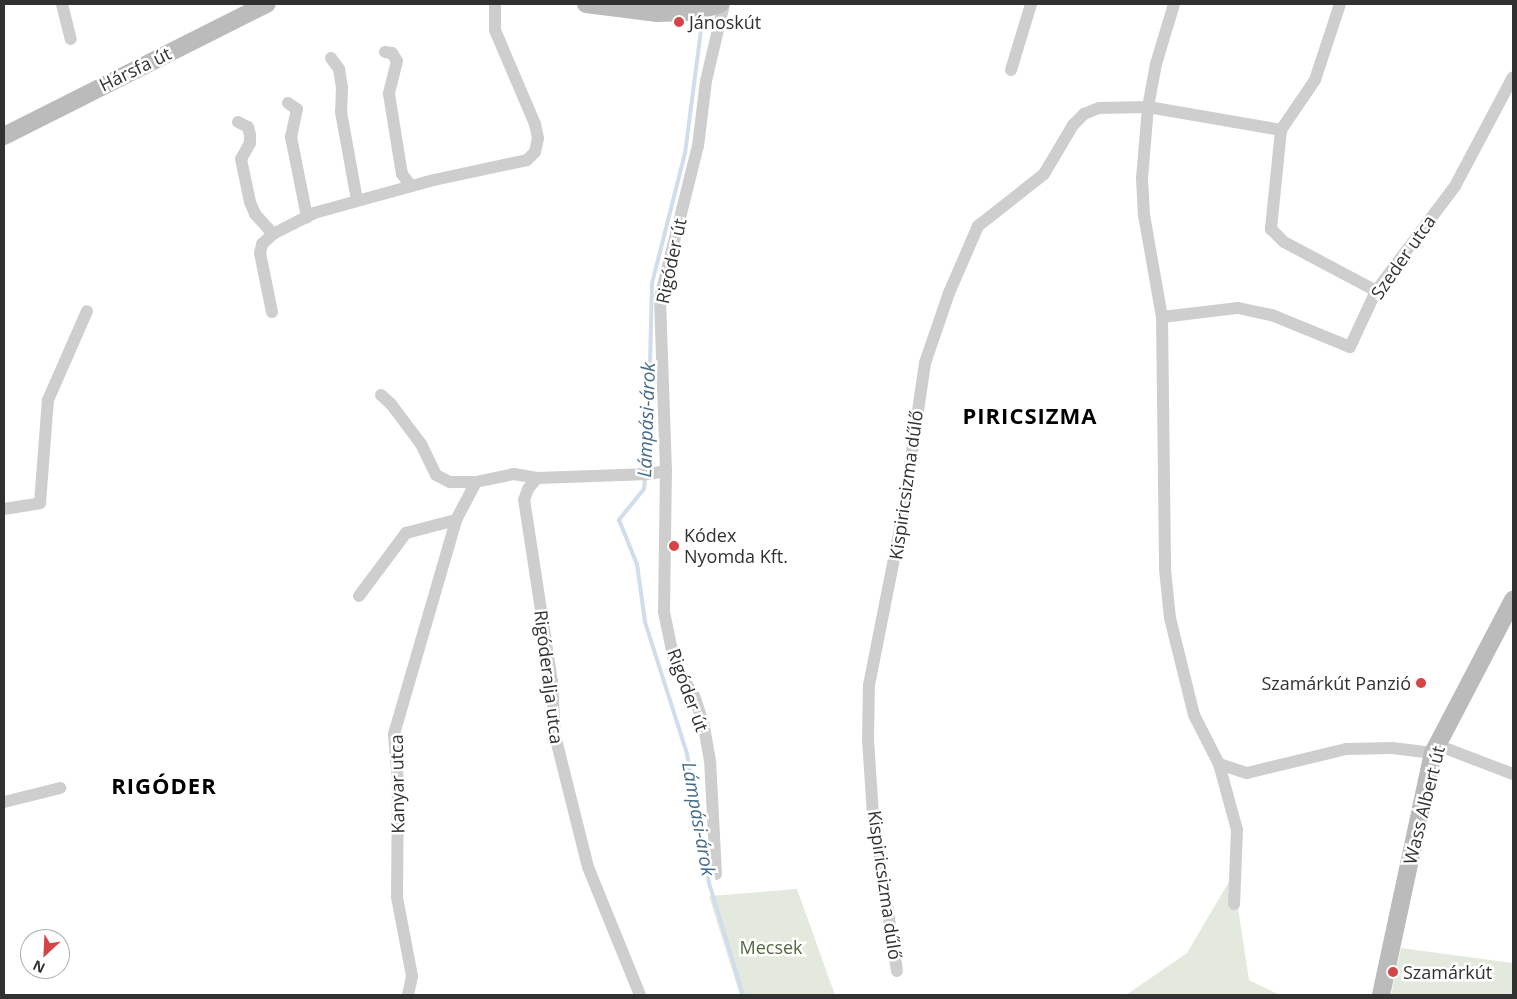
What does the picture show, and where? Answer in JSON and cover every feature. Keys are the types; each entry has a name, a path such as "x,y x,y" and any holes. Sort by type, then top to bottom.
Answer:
{"street":[{"path":"62,4 71,39"},
{"name":"Hársfa út","path":"4,136 267,4"},
{"path":"272,312 260,253 262,244 273,234 307,217 357,200 528,160 535,152 538,138 535,124 495,30 495,4"},
{"path":"586,4 657,14 694,12 719,4"},
{"name":"Rigóder út","path":"716,874 710,761 703,723 694,696 675,665 664,612 666,470 660,298 698,146 706,81 719,4"},
{"path":"1011,70 1031,4"},
{"path":"1174,4 1156,64 1148,107 1142,178 1144,215 1162,317 1165,569 1170,618 1194,715 1218,764 1237,830 1234,904"},
{"path":"1340,4 1315,80 1281,130 1271,212 1271,229 1274,235 1376,291"},
{"path":"385,52 392,53 396,61 389,94 402,174 412,186"},
{"path":"331,58 339,69 342,87 340,112 357,200"},
{"name":"Szeder utca","path":"1162,317 1238,308 1272,315 1350,347 1376,291 1455,186 1513,80"},
{"path":"288,104 297,109 291,137 307,217"},
{"name":"Kispiricsizma dűlő","path":"897,971 873,815 868,740 869,685 902,519 925,362 949,293 978,226 1044,174 1073,125 1084,114 1099,108 1148,107 1281,130"},
{"path":"238,122 248,127 250,135 250,143 241,159 250,202 255,214 273,234"},
{"path":"4,509 40,503 48,400 87,311"},
{"path":"381,395 391,404 421,444 436,475 450,482 476,482 514,474 537,478 645,474 666,470"},
{"name":"Rigóderalja utca","path":"537,478 528,489 524,500 552,682 555,736 588,867 640,995"},
{"name":"Kanyar utca","path":"408,995 412,976 398,897 398,782 394,734 456,520 476,482"},
{"path":"359,596 406,533 456,520"},
{"name":"Wass Albert út","path":"1381,995 1435,749 1507,625 1513,600"},
{"path":"1218,764 1247,773 1346,749 1435,749 1513,774"},
{"path":"4,802 60,788"}],"green space":[{"path":"1233,875 1249,980 1280,995 1126,995 1187,953"},
{"name":"Mecsek","path":"797,889 835,995 740,995 709,896"},
{"path":"1401,948 1513,963 1513,995 1391,995"}],"waterway":[{"name":"Lámpási-árok","path":"703,15 685,153 652,283 648,447 644,489 619,520 637,564 645,622 687,754 709,883 743,995"}],"place":[{"name":"Jánoskút","path":"679,22"},
{"name":"Kódex Nyomda Kft.","path":"674,546"},
{"name":"Szamárkút Panzió","path":"1421,683"},
{"name":"Szamárkút","path":"1393,972"}],"district":[{"name":"PIRICSIZMA","path":"1030,416"},
{"name":"RIGÓDER","path":"164,786"}]}
